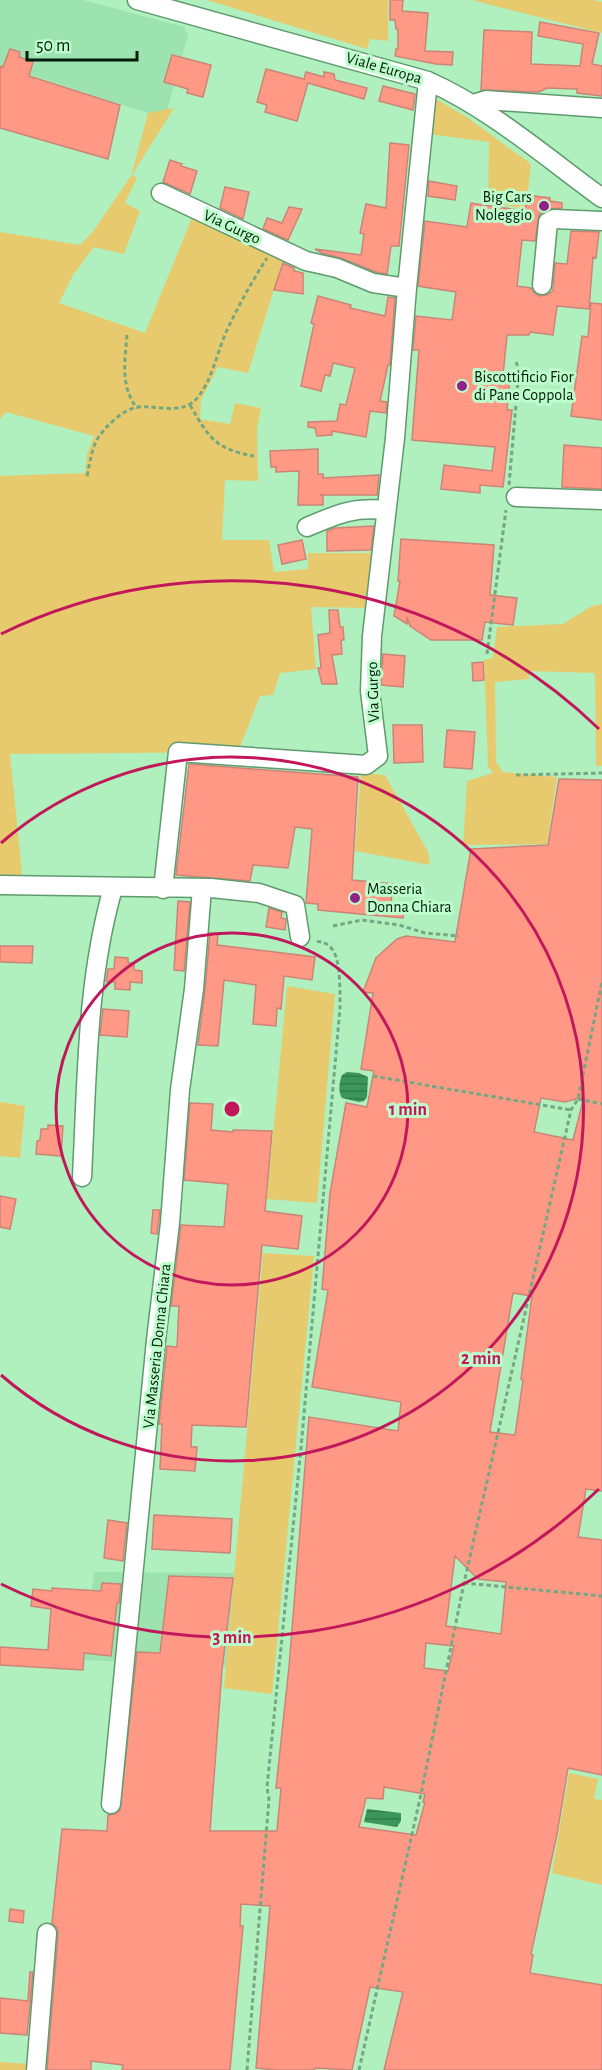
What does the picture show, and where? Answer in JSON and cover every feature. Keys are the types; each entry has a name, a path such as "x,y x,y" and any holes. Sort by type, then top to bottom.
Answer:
{"street":[{"name":"Viale Europa","path":"137,0 428,81 473,105 602,198"},
{"name":"Via Gurgo","path":"163,889 178,752 366,765 378,756 370,691 372,636 395,438 407,288 428,81"},
{"path":"473,105 486,100 602,108"},
{"name":"Via Gurgo","path":"161,193 306,261 337,268 373,284 407,288"},
{"path":"542,285 548,222 554,219 602,221"},
{"path":"516,497 602,500"},
{"path":"307,527 346,511 365,508 386,510"},
{"path":"0,885 202,888 260,893 295,905 298,912 300,937"},
{"path":"82,1178 92,990 100,938 113,888"},
{"name":"Via Masseria Donna Chiara","path":"111,1804 156,1340 170,1223 180,1090 194,988 202,888"},
{"path":"36,2070 47,1933"}],"path":[{"path":"87,476 92,449 99,434 124,412 137,408 179,408 190,405 199,397 215,366 226,332 247,290 275,247"},
{"path":"127,335 124,370 126,390 130,400 137,408"},
{"path":"190,405 203,429 217,444 235,452 254,456"},
{"path":"516,775 602,773"},
{"path":"333,926 362,920 399,925 425,933 459,936"},
{"path":"247,2070 269,1799 267,1787 301,1448 340,1008 340,988 333,950 325,942 300,937"},
{"path":"359,2070 422,1794 464,1583 572,1110 578,1099 602,982"},
{"path":"373,1076 572,1110"},
{"path":"578,1099 602,1104"},
{"path":"464,1583 602,1596"}],"shaded area":[{"path":"0,0 83,0 184,27 188,35 167,110 148,113 0,65"},
{"path":"207,0 388,0 388,41 370,39 367,49"},
{"path":"472,0 594,0 602,2 602,33"},
{"path":"433,97 468,118 531,164 526,209 488,202 489,142 429,134"},
{"path":"174,108 132,175 137,178 125,203 140,211 124,254 94,247 73,275 59,303 145,333 194,213 285,254 248,373 218,367 201,400 200,419 230,424 235,403 261,408 257,429 258,481 225,480 222,540 269,540 274,572 308,569 308,553 376,553 372,608 311,607 316,669 280,673 273,695 260,696 238,752 10,754 23,883 0,882 0,476 85,473 87,454 94,436 6,412 0,419 0,232 80,245 94,230 131,176 148,113"},
{"path":"602,604 602,766 596,766 595,673 529,671 529,679 495,682 496,762 503,772 557,777 547,844 463,845 467,781 493,773 488,766 484,660 493,658 497,627 563,624 592,606"},
{"path":"361,773 385,775 428,852 430,865 355,851"},
{"path":"287,986 335,994 317,1203 267,1199"},
{"path":"347,1072 359,1073 368,1077 367,1097 364,1101 342,1098 339,1090 340,1081 342,1075"},
{"path":"0,1102 25,1106 20,1158 0,1156"},
{"path":"263,1253 314,1256 272,1694 224,1688"},
{"path":"94,1572 235,1573 226,1667 84,1660"},
{"path":"569,1773 598,1779 594,1799 602,1800 602,1885 552,1873"},
{"path":"367,1809 401,1813 401,1821 397,1827 364,1822"},
{"path":"0,2062 32,2064 32,2070 0,2070"}],"building":[{"path":"390,0 403,0 402,11 428,13 425,51 453,52 452,65 395,56 396,49 398,49 398,29 396,29 395,20 390,20"},
{"path":"540,22 599,33 592,64 602,66 602,96 577,93 577,89 547,88 539,92 481,90 484,30 532,32 531,64 580,66 583,44 538,36"},
{"path":"10,49 20,52 19,57 33,62 29,76 120,105 108,159 0,128 0,66 3,67"},
{"path":"172,55 211,65 203,97 187,93 188,89 164,82"},
{"path":"266,69 304,79 306,72 324,77 324,72 334,74 335,80 367,88 364,99 308,83 297,121 265,112 267,105 257,102"},
{"path":"383,86 415,94 413,110 379,101"},
{"path":"390,143 409,145 399,246 391,246 387,274 315,249 361,255 364,234 360,233 366,204 386,208"},
{"path":"170,160 197,171 190,194 163,182"},
{"path":"429,181 457,186 455,200 428,196"},
{"path":"225,187 249,192 243,219 220,208"},
{"path":"527,195 550,198 550,201 562,203 562,208 542,211 539,215 535,241 522,240 517,286 531,288 535,294 540,296 547,295 553,291 555,263 567,264 571,231 599,232 596,258 593,257 589,309 557,306 553,335 530,332 529,335 507,335 503,375 510,376 507,410 512,410 503,487 480,485 480,493 441,489 444,465 492,471 495,447 412,440 419,350 413,350 416,316 452,320 456,292 418,286 425,221 467,227 471,203 525,211"},
{"path":"289,207 302,209 288,240 263,229 267,218 282,223"},
{"path":"283,263 294,268 294,271 303,273 303,294 274,290"},
{"path":"318,296 351,305 350,308 385,316 388,297 395,298 390,365 388,365 380,401 387,402 386,413 370,411 366,437 332,431 332,435 317,436 315,428 308,427 308,422 337,421 340,404 346,405 355,368 333,363 330,376 325,375 321,391 301,386 314,324 311,323"},
{"path":"591,303 602,304 602,420 571,416 582,336 588,337"},
{"path":"564,445 602,448 602,489 562,487"},
{"path":"318,449 318,474 323,474 323,478 379,475 377,495 320,495 323,496 323,505 298,505 299,471 276,472 276,467 271,467 270,451"},
{"path":"374,526 371,550 327,551 327,531 335,528"},
{"path":"401,539 494,545 490,595 517,598 513,625 485,622 482,640 431,640 410,626 407,617 407,624 394,616 400,581 398,581"},
{"path":"302,540 306,559 282,564 278,545"},
{"path":"329,610 338,610 340,627 343,627 342,654 332,655 337,684 322,684 318,668 321,668 318,635 330,633"},
{"path":"383,654 405,656 403,687 381,685"},
{"path":"483,662 484,680 473,681 472,663"},
{"path":"393,725 422,725 423,762 394,763"},
{"path":"447,730 475,732 472,769 444,767"},
{"path":"189,764 358,777 352,880 393,884 391,902 405,904 403,918 318,910 318,904 306,903 312,829 295,827 288,868 253,865 250,881 176,875"},
{"path":"559,779 602,780 602,1491 586,1489 578,1537 602,1540 602,1775 568,1768 557,1834 531,1954 533,1955 530,1973 602,1985 602,2070 384,2070 403,1992 370,1987 352,2070 256,2068 270,1906 241,1904 240,1926 243,1926 230,2070 122,2070 123,2065 91,2061 91,2070 47,2070 58,1934 57,1928 52,1923 62,1829 107,1831 108,1815 120,1810 137,1652 160,1653 169,1576 233,1578 222,1670 210,1831 277,1831 281,1788 276,1788 289,1667 309,1417 398,1431 401,1402 312,1387 328,1290 322,1289 330,1193 346,1103 367,1107 374,1071 361,1069 373,993 363,992 376,958 397,939 406,936 455,942 471,849 548,845","holes":["584,1097 573,1140 534,1132 541,1098 565,1102","513,1293 532,1296 515,1435 490,1432","455,1556 478,1579 506,1582 501,1634 446,1626","426,1643 454,1646 448,1671 424,1668","384,1787 425,1794 416,1835 359,1827 366,1798 383,1799"]},
{"path":"178,901 190,902 184,971 174,970"},
{"path":"269,908 282,912 281,918 286,919 285,930 266,927"},
{"path":"210,933 218,934 217,945 315,957 312,980 284,976 281,1009 277,1008 276,1026 253,1024 256,985 224,980 218,1046 198,1045"},
{"path":"0,946 33,946 32,963 0,962"},
{"path":"115,957 128,958 128,963 134,963 134,970 142,971 142,983 130,982 130,990 115,989 115,982 106,981 108,969 114,969"},
{"path":"103,1009 129,1011 127,1037 100,1035"},
{"path":"190,1103 213,1104 211,1130 272,1131 265,1211 302,1216 298,1249 262,1245 246,1427 192,1425 191,1447 197,1447 195,1471 160,1469 162,1424 159,1424 167,1346 177,1347 179,1306 171,1306 181,1225 224,1227 228,1184 184,1180"},
{"path":"48,1125 63,1126 61,1156 36,1154 41,1129 48,1129"},
{"path":"0,1196 16,1199 10,1229 0,1227"},
{"path":"153,1210 160,1210 157,1234 151,1233"},
{"path":"154,1515 232,1519 230,1553 152,1549"},
{"path":"108,1520 127,1523 123,1561 104,1558"},
{"path":"102,1583 121,1584 111,1656 84,1653 83,1670 0,1665 0,1647 48,1650 51,1609 31,1606 33,1589 101,1591"},
{"path":"10,1909 24,1911 23,1923 9,1921"},
{"path":"30,1972 33,1972 27,2035 0,2033 0,1998 28,2001"}],"place":[{"name":"Big Cars Noleggio","path":"544,206"},
{"name":"Biscottificio Fior di Pane Coppola","path":"462,386"},
{"name":"Masseria Donna Chiara","path":"355,898"}]}
